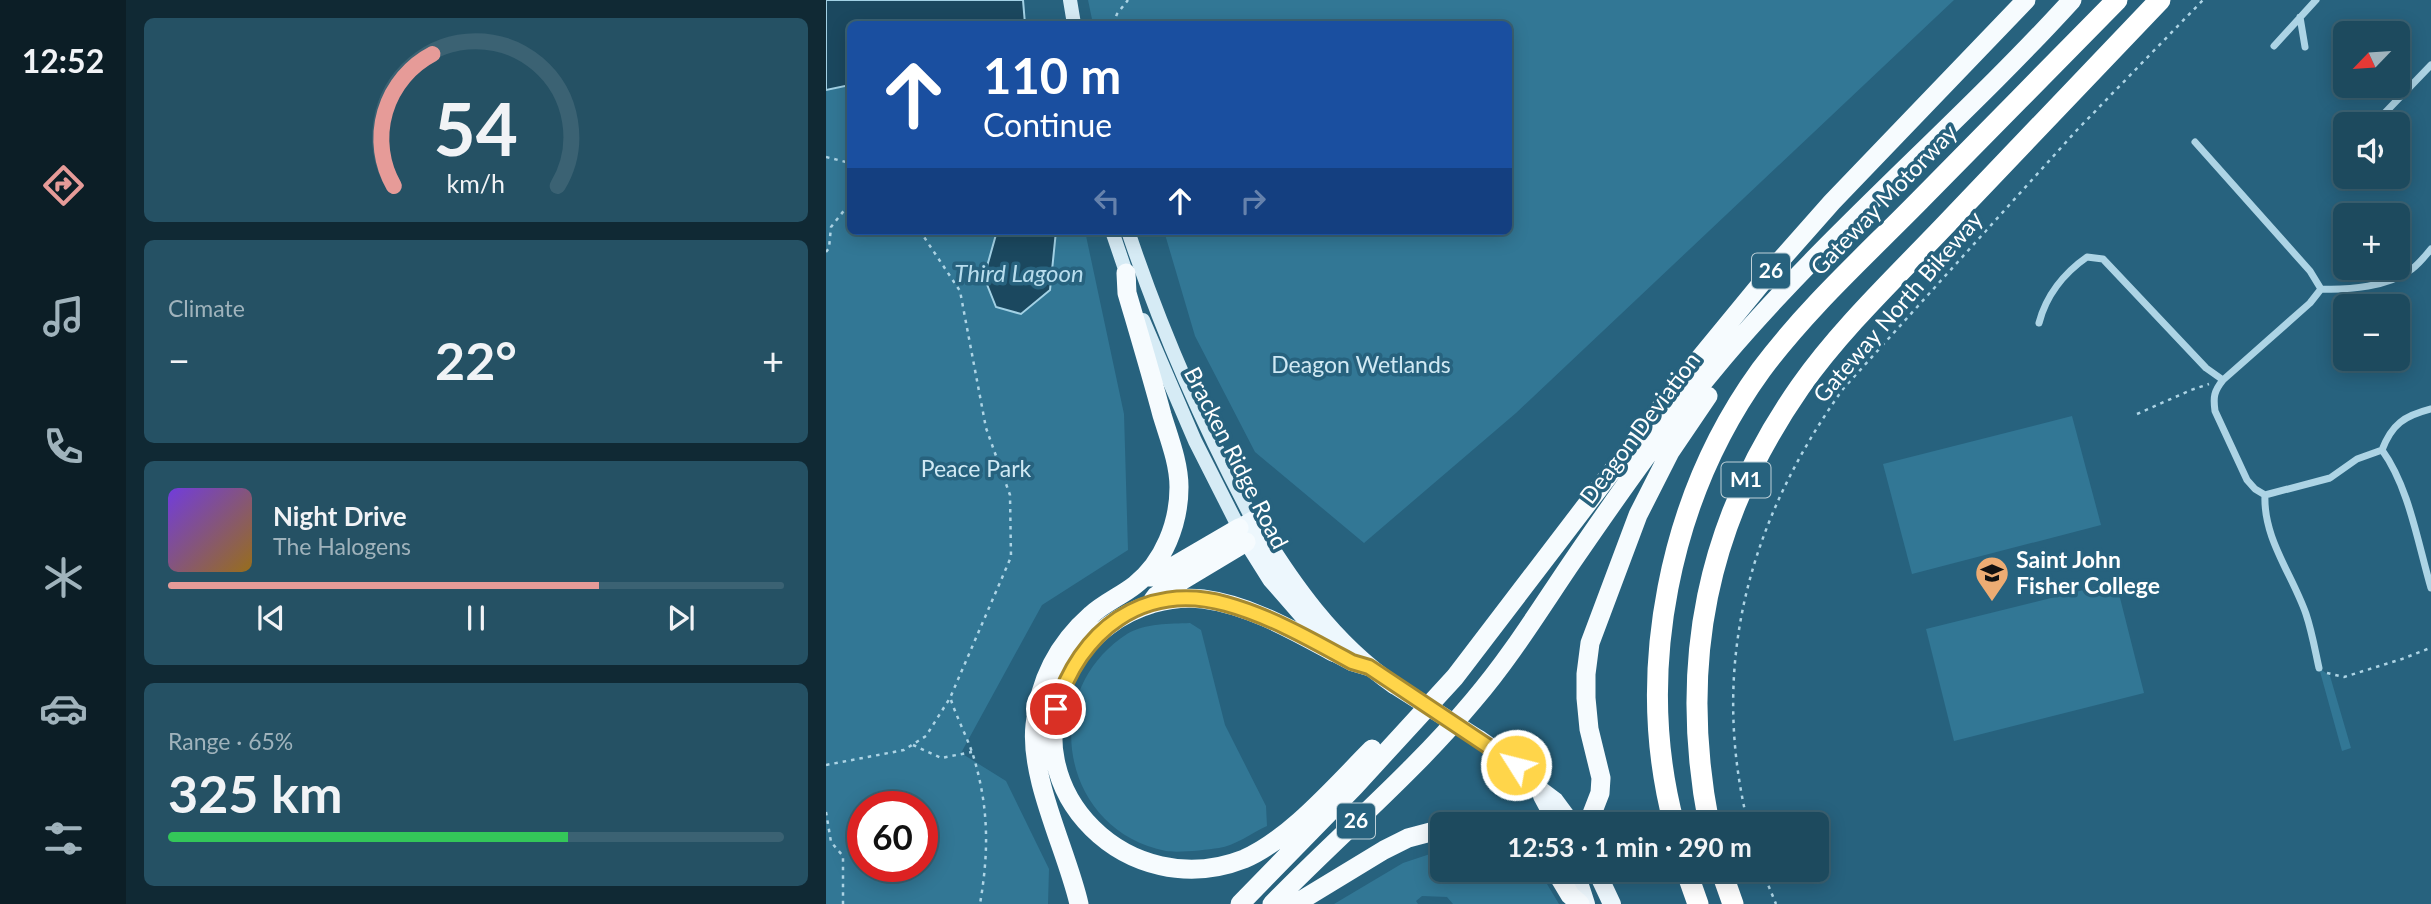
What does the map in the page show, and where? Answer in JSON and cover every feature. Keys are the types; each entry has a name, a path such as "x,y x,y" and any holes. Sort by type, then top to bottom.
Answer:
{"highway":[{"name":"Deagon Deviation","path":"1240,904 1401,736 1462,667 1642,432 1770,272 1832,202 2026,0"},
{"name":"Deagon Deviation","path":"1272,904 1441,738 1474,701 1506,660 1663,434 1724,357 1843,227 2072,0"},
{"name":"Gateway Motorway","path":"1672,812 1662,762 1658,694 1661,634 1669,582 1686,520 1709,464 1738,405 1784,342 1831,291 2117,0"},
{"name":"M1","path":"1706,812 1696,734 1696,676 1701,630 1722,538 1741,487 1770,434 1801,386 1872,303 2160,0"},
{"path":"1079,904 1035,753 1038,700 1048,670 1059,650 1075,631 1092,613 1143,578 1158,558 1171,534 1179,487 1174,460 1127,293 1126,273"},
{"path":"1593,812 1600,793 1601,778 1589,729 1586,698 1590,643 1638,514 1670,452 1718,382 1724,357"},
{"path":"1150,605 1156,596 1250,531"},
{"path":"1143,578 1155,577 1250,531"},
{"path":"1335,653 1256,614 1226,604 1184,599 1150,605 1119,618 1098,633 1085,647 1062,689 1052,730 1058,772 1075,810 1102,840 1118,851 1154,867 1192,871 1213,869 1247,858 1283,834 1377,744 1401,736"},
{"path":"1296,904 1384,850 1408,838 1430,832"},
{"path":"1562,882 1570,895 1580,904"},
{"path":"1690,882 1698,904"},
{"path":"1725,882 1733,904"}],"main road":[{"path":"1070,0 1074,21"},
{"name":"Bracken Ridge Road","path":"1113,235 1141,315 1190,430 1250,531 1279,589 1330,643 1335,653 1369,667"},
{"name":"Bracken Ridge Road","path":"1130,235 1185,379 1250,531 1298,591 1369,667 1516,765 1563,812"},
{"name":"Bracken Ridge Road","path":"1539,789 1549,812"},
{"path":"1579,882 1586,904"},
{"path":"1602,882 1612,904"}],"street":[{"path":"2274,46 2316,0"},
{"path":"2300,17 2305,47"},
{"path":"2386,112 2431,65"},
{"path":"2195,142 2311,271 2321,289"},
{"path":"2321,289 2342,289 2389,280 2412,269 2431,249"},
{"path":"2039,323 2044,303 2074,266 2087,257 2102,259 2206,368 2223,380"},
{"path":"2321,289 2310,303 2215,390 2215,411 2246,480 2265,495 2330,478 2357,459 2382,450 2388,435 2402,419 2431,408"},
{"path":"2382,450 2402,487 2431,588"},
{"path":"2265,495 2264,514 2270,534 2306,614 2319,668"}],"path":[{"path":"1115,21 1128,0"},
{"name":"Gateway North Bikeway","path":"1746,812 1735,756 1733,678 1736,644 1757,551 1782,487 1816,426 1850,381 2068,140 2203,0"},
{"path":"826,157 847,162"},
{"path":"826,252 829,248 831,227 847,207"},
{"path":"826,765 904,750 926,736 950,698 1011,557 1010,495 986,428 960,291 923,235"},
{"path":"2137,414 2191,390 2223,380"},
{"path":"2319,668 2330,676 2344,677 2430,648"},
{"path":"950,698 972,752 981,788 988,841 980,904"},
{"path":"913,745 941,758 972,752"},
{"path":"826,812 831,842 843,856 843,904"},
{"path":"1767,882 1776,904"}],"green space":[{"name":"Deagon Wetlands","path":"1088,0 1954,0 1516,413 1364,543 1255,452 1195,336 1165,235 1512,235 1512,21 1092,21"},
{"name":"Peace Park","path":"847,86 847,235 996,235 984,277 1050,290 1056,235 1086,235 1124,414 1128,550 1042,605 961,753 1006,781 1049,869 1048,904 826,904 826,90"},
{"path":"2072,416 2101,525 1912,574 1883,464"},
{"path":"2116,582 2144,693 1954,741 1926,629"},
{"path":"1190,623 1201,630 1225,725 1266,806 1267,826 1225,847 1171,852 1130,838 1103,816 1083,788 1073,756 1072,723 1080,689 1098,659 1127,634 1150,626"},
{"path":"2319,668 2330,676 2351,748 2342,751"},
{"path":"1430,854 1430,882 1546,882 1559,904 1453,904 1447,897 1422,896 1416,901 1418,904 1334,904 1403,863"}],"water":[{"path":"826,0 1023,0 1025,21 847,21 847,86 826,90"},
{"name":"Third Lagoon","path":"996,235 1056,235 1050,290 1021,314 996,307 984,277"}],"place":[{"name":"Saint John Fisher College","path":"1992,603"}],"route":[{"path":"1056,709 1072,668 1098,633 1137,609 1167,600 1202,599 1256,614 1352,662 1369,667 1516,765"}]}
